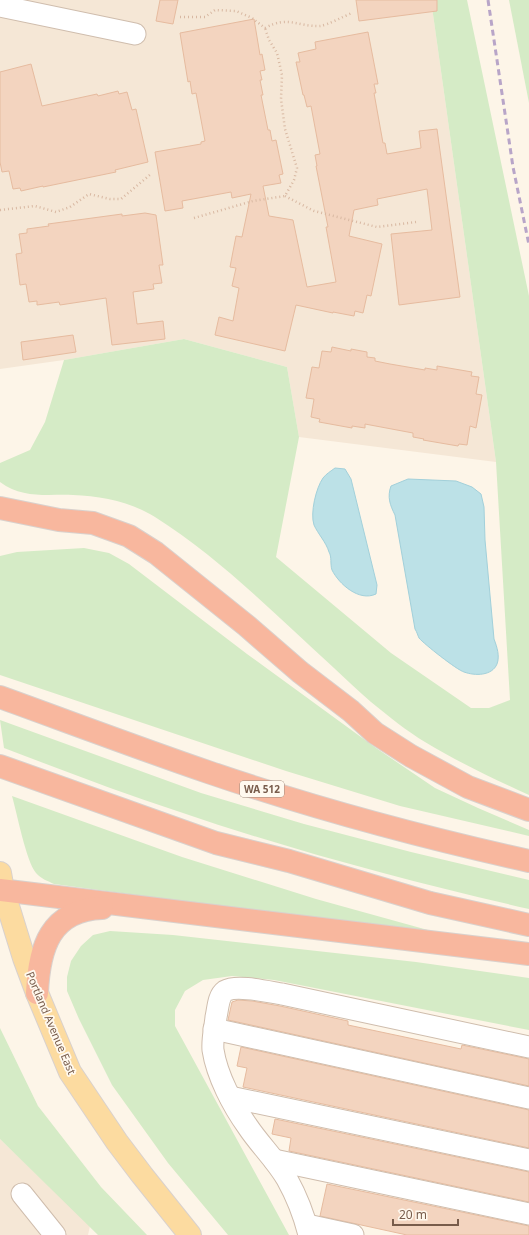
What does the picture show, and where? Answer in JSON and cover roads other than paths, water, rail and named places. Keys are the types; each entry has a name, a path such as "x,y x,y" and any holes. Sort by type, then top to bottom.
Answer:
{"highway":[{"path":"0,508 59,520 93,523 129,536 156,553 242,622 300,672 351,711 375,733 411,756 468,787 529,810"},
{"path":"0,525 59,520"},
{"name":"WA 512","path":"0,697 201,770 281,795 378,824 529,861"},
{"path":"0,766 216,843 289,861 430,903 529,925"},
{"path":"1,885 136,906 529,954"},
{"path":"37,993 38,970 43,950 50,935 67,917 79,911 95,908 136,906"}],"main road":[{"name":"Portland Avenue East","path":"1,885 24,958 70,1072 121,1147 190,1235"}],"lane":[{"path":"0,6 134,34"},
{"path":"353,1235 308,1230 300,1204 286,1178 248,1127 230,1097 217,1068 213,1049 214,1029 221,995 226,991 236,988 282,994 529,1047"},
{"path":"214,1029 529,1098"},
{"path":"230,1097 529,1160"},
{"path":"274,1160 529,1214"},
{"path":"22,1194 55,1235"}],"water":[{"path":"335,468 345,469 351,479 377,585 376,594 370,596 356,594 339,581 332,570 328,548 314,525 313,507 320,482"},
{"path":"408,479 456,481 472,487 481,494 484,507 485,540 494,639 498,655 498,661 495,668 487,673 473,674 464,672 455,667 422,641 415,629 395,515 390,504 389,497 391,486"}],"railway":[{"path":"488,0 513,167 529,245"}]}
